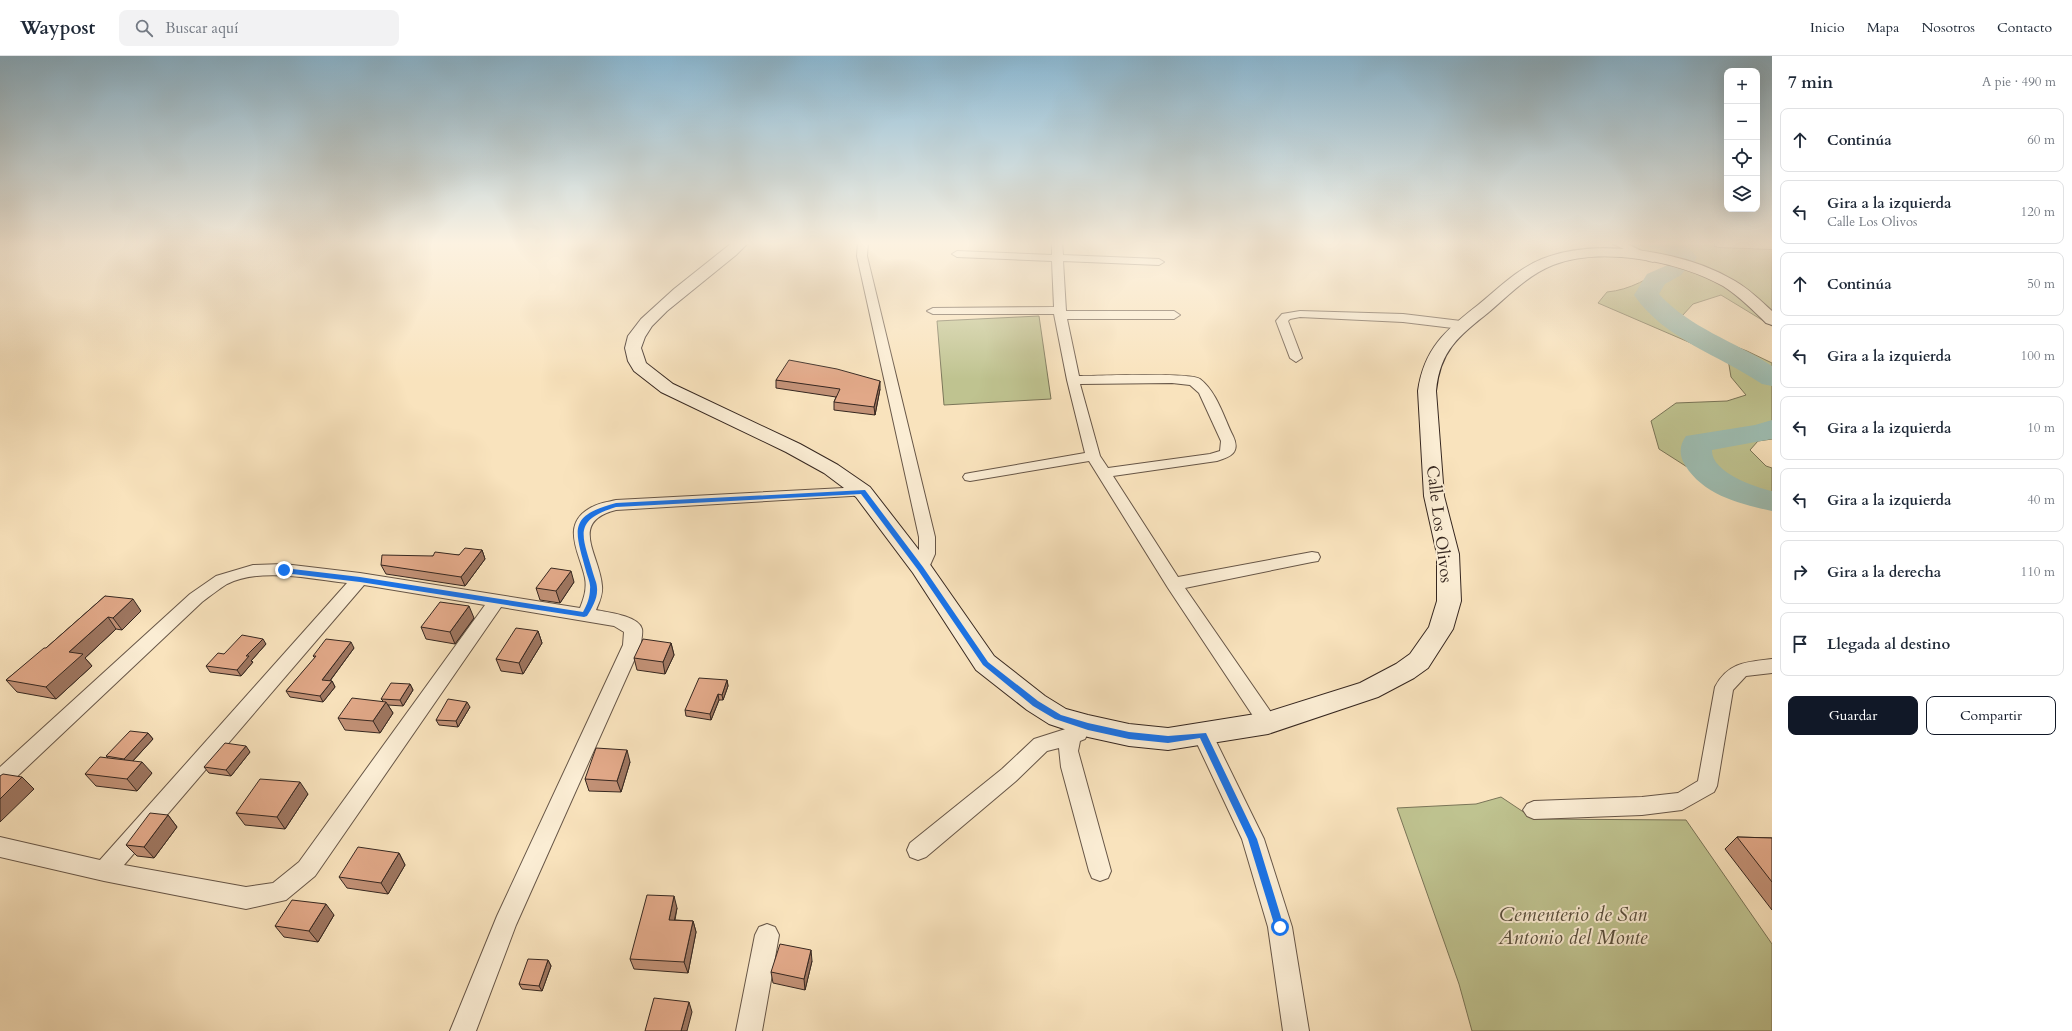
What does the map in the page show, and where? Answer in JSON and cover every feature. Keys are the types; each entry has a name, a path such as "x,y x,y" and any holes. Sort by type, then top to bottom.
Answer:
{"street":[{"name":"Calle Los Olivos","path":"687,288 647,321 638,333 632,347 635,360 645,374 667,388 793,448 831,469 863,492 921,568 985,664 1036,704 1080,732 1168,739 1203,735 1268,723 1326,706 1369,690 1405,671 1419,661 1441,629 1449,601 1448,554 1434,496 1427,391 1428,374 1436,354 1442,344 1461,325 1510,288"},
{"path":"869,288 927,537 927,554 921,568"},
{"path":"1059,288 1060,313 1073,380 1093,456 1174,584 1268,723"},
{"name":"Calle Los Olivos","path":"1735,288 1745,294 1772,320"},
{"path":"933,311 1174,315"},
{"path":"1296,358 1282,322 1286,316 1300,314 1403,318 1461,325"},
{"path":"1073,380 1172,379 1194,382 1205,391 1228,441 1227,453 1212,458 1104,473"},
{"path":"970,477 1093,456"},
{"path":"584,615 591,603 594,588 580,536 583,523 595,511 616,505 863,492"},
{"path":"1174,584 1312,558"},
{"path":"0,780 196,598 222,580 253,571 284,570 360,580 618,620 633,628 632,645 505,924 463,1031"},
{"path":"104,871 360,580"},
{"path":"0,847 104,871 246,898 278,893 307,869 496,602"},
{"path":"1534,810 1642,806 1682,801 1707,786 1724,687 1741,670 1772,666"},
{"path":"918,850 1009,775 1041,745 1080,732"},
{"path":"1080,732 1068,750 1070,768 1100,871"},
{"path":"1203,735 1253,839 1280,927 1296,1031"},
{"path":"749,1031 767,935"}],"green space":[{"path":"1628,288 1772,288 1772,326 1721,295 1693,304 1682,316 1698,332 1747,351 1772,363 1772,439 1758,441 1750,450 1766,466 1772,468 1772,506 1754,502 1695,472 1659,449 1651,421 1676,403 1727,401 1746,395 1731,377 1728,359 1598,303 1607,292"},
{"path":"1039,316 1051,399 944,405 937,321"},
{"name":"Cementerio de San Antonio del Monte","path":"1501,797 1534,819 1686,820 1772,944 1772,1031 1472,1031 1459,984 1397,808 1476,804"}],"building":[{"path":"789,360 837,369 880,381 874,407 834,402 840,389 776,380"},
{"path":"465,548 482,550 461,577 381,565 382,555 433,556 435,552 459,555"},
{"path":"551,568 571,571 556,591 536,588"},
{"path":"105,596 133,599 113,618 108,617 69,652 83,654 46,687 6,680 44,648 46,648"},
{"path":"440,602 469,606 450,632 421,627"},
{"path":"516,628 538,631 519,663 496,659"},
{"path":"242,635 263,639 246,656 249,656 237,670 206,666 218,653 224,654"},
{"path":"326,639 351,642 322,680 332,681 320,696 286,691 316,656 313,656"},
{"path":"643,639 671,643 663,662 634,658"},
{"path":"699,678 727,680 722,695 718,694 710,714 685,710"},
{"path":"391,683 410,684 400,700 381,699"},
{"path":"352,698 386,702 373,721 338,718"},
{"path":"448,699 467,702 456,721 436,720"},
{"path":"130,731 148,733 124,759 106,756"},
{"path":"225,743 246,746 226,770 204,767"},
{"path":"596,748 627,750 617,781 585,779"},
{"path":"100,757 142,762 127,779 85,774"},
{"path":"3,774 22,777 0,799 0,776"},
{"path":"260,779 300,782 277,817 236,813"},
{"path":"150,813 168,815 144,847 126,845"},
{"path":"1737,837 1772,838 1772,882"},
{"path":"358,847 399,853 381,883 339,877"},
{"path":"647,895 674,896 669,920 693,921 684,962 630,959"},
{"path":"292,900 326,904 309,931 275,926"},
{"path":"780,944 811,950 804,979 771,972"},
{"path":"528,959 548,960 539,986 519,984"},
{"path":"654,998 689,1002 681,1031 645,1031"}],"waterway":[{"path":"1651,288 1646,295 1673,321 1706,341 1740,358 1772,378"},
{"path":"1772,429 1761,433 1697,443 1696,453 1702,467 1719,481 1740,492 1772,501"}],"route":[{"path":"284,570 360,580 584,615 591,603 594,588 580,536 583,523 595,511 616,505 863,492 921,568 985,664 1011,686 1036,704 1058,717 1088,726 1129,735 1168,739 1203,735 1253,839 1280,927"}]}
